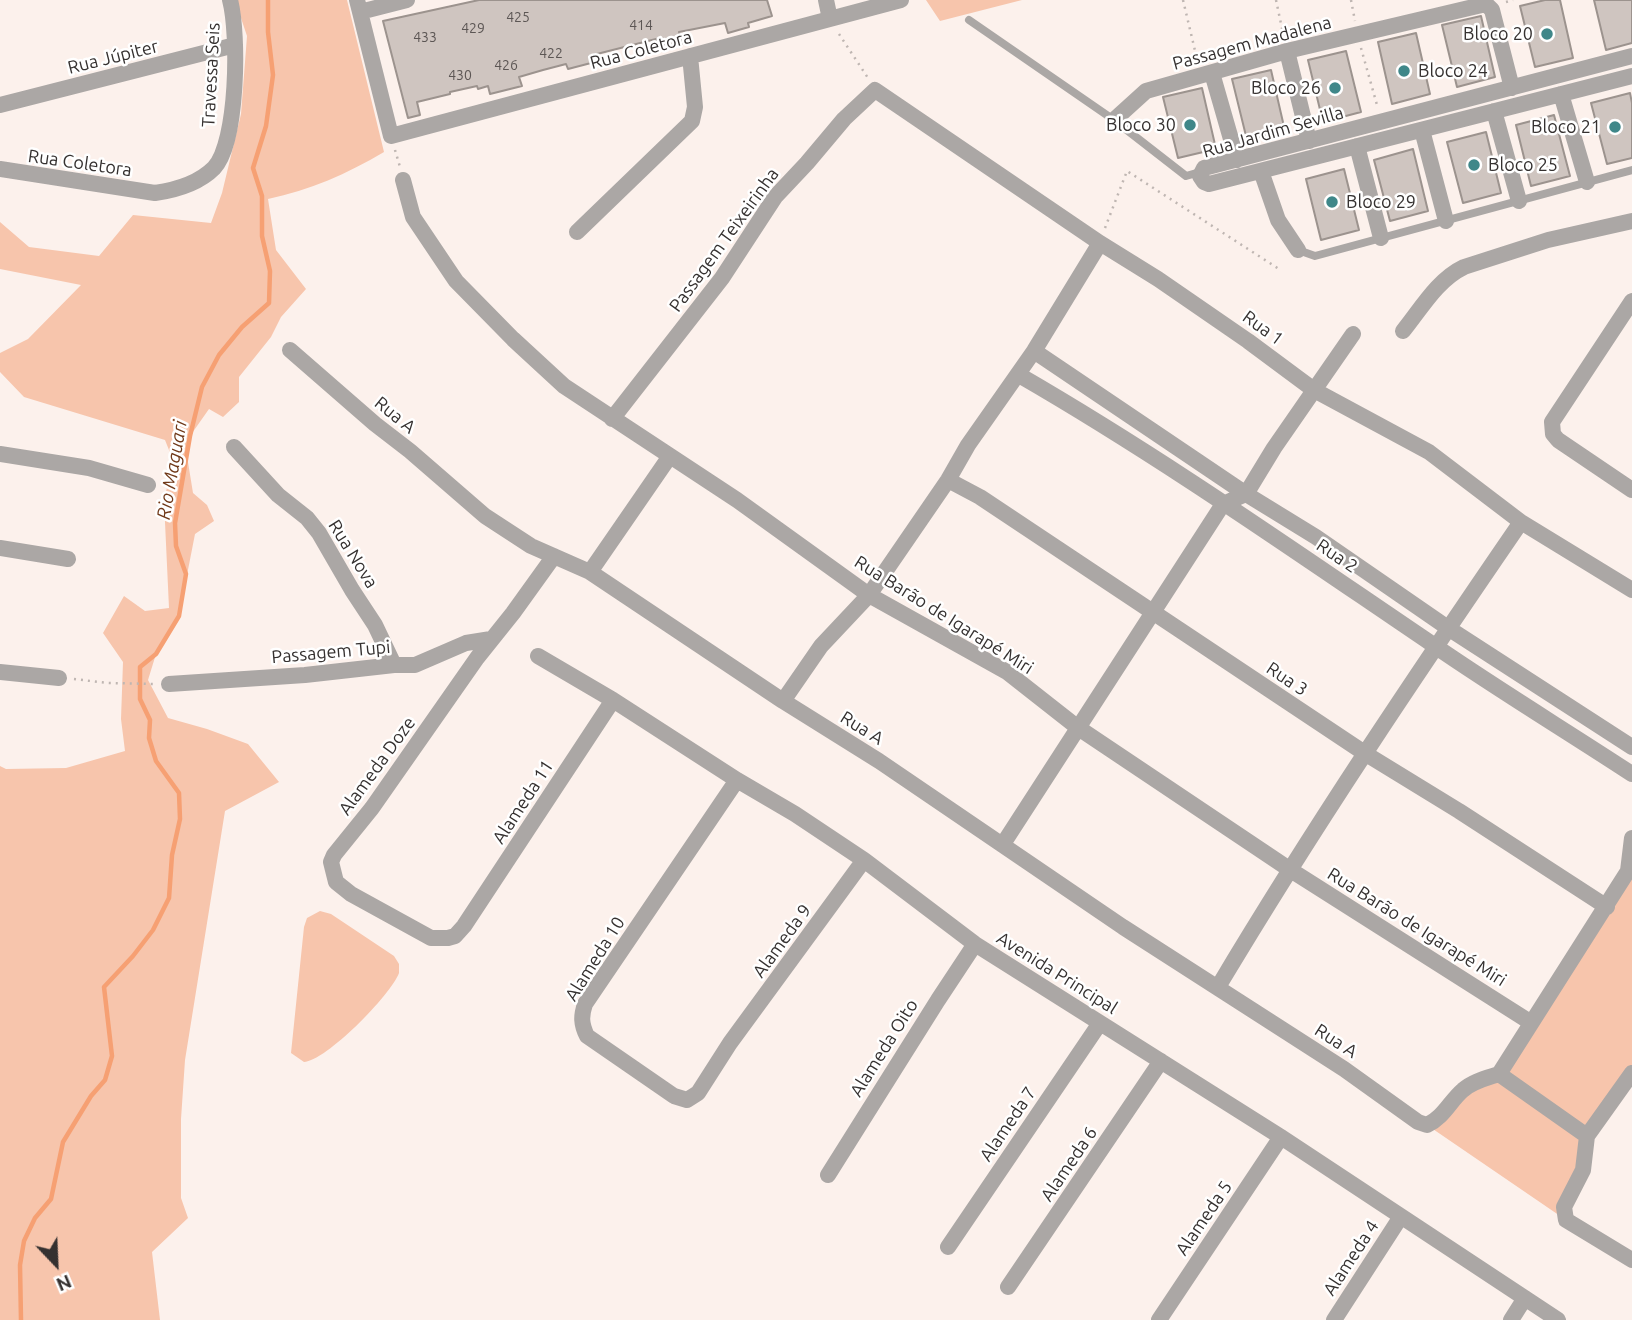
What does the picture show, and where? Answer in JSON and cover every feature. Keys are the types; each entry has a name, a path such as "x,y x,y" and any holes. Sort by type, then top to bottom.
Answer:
{"street":[{"name":"Travessa Seis","path":"155,193 199,180 219,161 225,149 232,116 235,45 235,21 230,0"},
{"path":"391,136 359,6 407,0"},
{"path":"825,0 830,19"},
{"name":"Rua Coletora","path":"391,136 901,0"},
{"name":"Passagem Madalena","path":"1114,120 1146,91 1287,51 1486,5 1492,10 1512,88"},
{"name":"Rua Júpiter","path":"0,105 235,45"},
{"path":"1287,51 1309,141"},
{"path":"577,232 692,121 695,107 690,56"},
{"name":"Rua Jardim Sevilla","path":"1632,57 1204,168 1200,172 1203,182 1209,184 1632,76"},
{"path":"1207,75 1237,160"},
{"name":"Rua 1","path":"875,90 1100,243 1158,279 1314,390 1429,452 1521,522 1632,590"},
{"name":"Passagem Teixeirinha","path":"612,419 722,278 775,197 844,119 875,90"},
{"path":"1561,94 1587,182"},
{"path":"1494,111 1519,201"},
{"path":"1422,130 1446,221"},
{"path":"1357,146 1381,238"},
{"path":"1269,151 1267,169 1278,220 1298,250"},
{"name":"Rua Coletora","path":"0,169 155,193"},
{"name":"Rua Barão de Igarapé Miri","path":"403,180 413,217 456,281 564,386 737,500 869,595 1007,672 1077,727 1289,869 1530,1022"},
{"path":"1403,331 1427,299 1452,273 1491,257 1632,221"},
{"path":"783,701 821,646 869,595 948,480 968,445 1019,375 1100,243"},
{"path":"1632,301 1552,422 1553,434 1558,440 1632,490"},
{"path":"1003,844 1223,504 1246,494 1274,448 1353,334"},
{"name":"Rua A","path":"290,350 485,516 531,546 590,572 783,701 879,761 1123,927 1343,1069 1418,1122 1427,1125 1437,1120 1461,1091 1499,1073"},
{"name":"Rua 2","path":"1034,351 1246,494 1316,537 1448,628 1632,747"},
{"name":"Rua 2","path":"1019,375 1097,420 1434,646 1632,774"},
{"name":"Rua Nova","path":"234,447 278,495 307,518 319,533 376,625 394,665"},
{"path":"0,454 89,468 148,485"},
{"path":"590,572 670,456"},
{"name":"Rua 3","path":"948,480 980,497 1366,754 1607,907"},
{"path":"1218,987 1289,869 1434,646 1521,522"},
{"path":"0,548 68,559"},
{"name":"Alameda Doze","path":"464,926 455,936 447,939 431,938 343,889 336,882 331,862 554,556"},
{"name":"Passagem Tupi","path":"169,684 415,665 466,643 491,639"},
{"name":"Avenida Principal","path":"538,656 795,814 863,860 975,944 1281,1137 1400,1218 1559,1320"},
{"path":"0,671 59,678"},
{"name":"Alameda 11","path":"464,926 613,700"},
{"name":"Alameda 10","path":"730,1043 698,1093 687,1100 674,1096 587,1036 581,1020 585,1004 737,780"},
{"path":"1587,1136 1499,1073 1630,872 1632,838"},
{"name":"Alameda 9","path":"730,1043 863,860"},
{"name":"Alameda Oito","path":"828,1174 975,944"},
{"name":"Alameda 7","path":"948,1247 1100,1023"},
{"name":"Alameda 6","path":"1008,1287 1161,1060"},
{"path":"1629,1083 1587,1136 1583,1170 1564,1207 1566,1220 1632,1260"},
{"name":"Alameda 5","path":"1159,1320 1281,1137"},
{"name":"Alameda 4","path":"1334,1320 1400,1218"},
{"path":"1511,1320 1525,1298"}],"lane":[{"path":"969,20 1114,120 1186,176 1200,172"},
{"path":"1298,250 1315,256 1632,170"}],"path":[{"path":"1183,0 1207,75"},
{"path":"1276,0 1287,51"},
{"path":"830,19 875,90"},
{"path":"1358,35 1381,122"},
{"path":"391,136 403,180"},
{"path":"1100,243 1127,171 1279,269"},
{"path":"59,678 108,683 169,684"}],"shaded area":[{"path":"235,0 347,0 384,152 328,180 268,199 276,250 306,289 281,317 271,337 239,377 239,402 223,417 209,409 190,436 187,456 193,493 207,505 214,521 195,534 179,616 156,654 148,680 168,718 248,744 279,782 225,811 185,1060 181,1119 181,1198 188,1218 152,1252 160,1320 0,1320 0,766 6,769 66,768 125,751 121,719 123,662 103,633 124,596 145,611 169,608 164,501 173,460 165,440 24,397 0,372 0,353 28,339 81,285 0,269 0,222 29,247 99,256 133,215 211,223 222,193 241,114 247,36"},
{"path":"926,0 1022,0 940,21"},
{"path":"1632,838 1632,1073 1587,1136 1566,1220 1427,1125 1452,1104 1499,1073 1607,907"},
{"path":"320,911 331,914 394,956 399,964 399,973 384,996 357,1025 327,1051 304,1062 291,1053 304,927 307,918"}],"building":[{"path":"479,0 767,0 772,16 748,23 749,27 728,33 725,23 679,32 682,44 669,47 668,44 658,46 656,39 589,56 591,63 568,69 566,64 519,77 522,86 490,94 488,86 450,92 417,102 420,115 408,118 383,21"},
{"name":"Bloco 20","path":"1545,0 1560,0 1573,58 1535,67 1520,6"},
{"path":"1594,0 1632,0 1632,43 1606,50"},
{"path":"1481,16 1495,77 1457,87 1442,25"},
{"name":"Bloco 24","path":"1416,33 1430,94 1392,104 1378,42"},
{"name":"Bloco 26","path":"1346,51 1361,112 1323,122 1308,60"},
{"path":"1271,70 1285,131 1247,140 1232,79"},
{"name":"Bloco 30","path":"1202,88 1216,149 1178,158 1163,97"},
{"name":"Bloco 21","path":"1630,93 1632,158 1607,164 1591,103"},
{"path":"1554,115 1570,176 1531,186 1516,125"},
{"name":"Bloco 25","path":"1486,132 1501,193 1463,203 1447,142"},
{"path":"1413,149 1428,211 1390,221 1374,160"},
{"name":"Bloco 29","path":"1344,169 1359,230 1321,240 1306,179"}],"waterway":[{"name":"Rio Maguari","path":"21,1320 20,1265 24,1241 35,1218 51,1199 63,1142 91,1096 105,1080 112,1056 104,987 153,930 169,898 172,855 180,819 179,793 156,761 149,738 150,720 140,699 140,667 156,654 179,616 186,574 176,546 175,523 190,436 202,387 219,355 242,327 269,303 270,271 262,236 262,196 253,168 266,126 273,75 268,32 268,0"}],"place":[{"name":"Bloco 20","path":"1547,34"},
{"name":"Bloco 24","path":"1404,71"},
{"name":"Bloco 26","path":"1335,88"},
{"name":"Bloco 30","path":"1190,125"},
{"name":"Bloco 21","path":"1615,127"},
{"name":"Bloco 25","path":"1474,165"},
{"name":"Bloco 29","path":"1332,202"}]}
